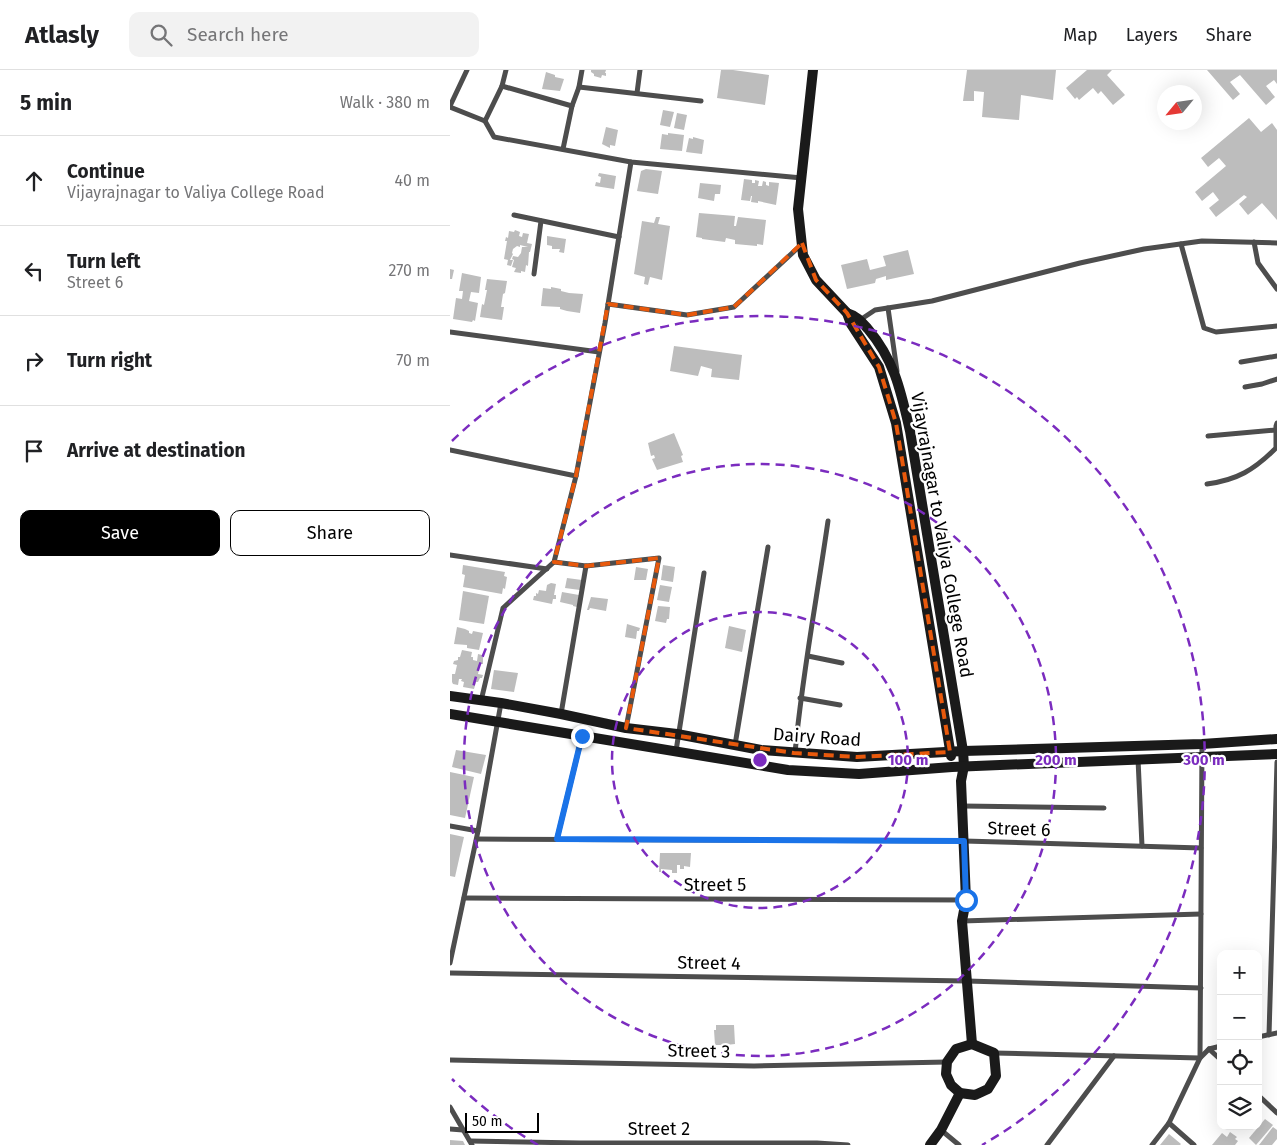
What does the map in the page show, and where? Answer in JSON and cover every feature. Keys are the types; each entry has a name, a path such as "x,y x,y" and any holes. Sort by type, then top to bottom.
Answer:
{"street":[{"path":"467,70 450,106 485,121 494,137 631,162 802,178"},
{"path":"563,149 582,70"},
{"path":"637,94 640,70"},
{"name":"Vijayrajnagar to Valiya College Road","path":"813,70 798,209 803,255 816,280 847,313 851,324 879,367 896,423 952,767 960,781"},
{"path":"485,121 502,86 504,71"},
{"path":"502,86 572,106"},
{"path":"579,87 701,101"},
{"path":"481,701 503,608 554,562 576,476 608,304 631,162"},
{"path":"514,215 619,237"},
{"path":"534,274 542,221"},
{"path":"860,320 875,310 932,301 1144,250 1202,242 1277,243"},
{"path":"1254,242 1258,263 1276,285"},
{"path":"608,304 687,315 734,307 802,243"},
{"path":"1181,244 1204,328 1216,332 1277,326"},
{"path":"888,308 900,384"},
{"name":"Vijayrajnagar to Valiya College Road","path":"847,313 860,320 878,342 900,384 910,431 963,751 964,766 960,781 966,900 962,921 972,1044"},
{"path":"450,332 599,352"},
{"path":"1241,362 1277,356"},
{"path":"1246,387 1277,379"},
{"path":"1207,484 1228,481 1258,464 1276,448 1277,423"},
{"path":"1208,436 1276,430"},
{"path":"450,450 576,476"},
{"path":"794,753 800,698 828,521"},
{"path":"735,745 768,547"},
{"path":"450,555 548,569"},
{"path":"554,562 586,566 659,558 626,728"},
{"path":"561,714 586,566"},
{"path":"676,751 704,573"},
{"path":"808,656 842,663"},
{"name":"Dairy Road","path":"450,696 501,703 626,728 678,734 735,745 794,753 857,757 963,751 1202,744 1277,739"},
{"path":"800,698 840,705"},
{"path":"450,962 477,838 501,703"},
{"name":"Dairy Road","path":"450,714 788,770 826,773 859,774 964,766 1277,754"},
{"path":"557,839 582,736"},
{"path":"1200,1058 1202,744"},
{"path":"1138,759 1142,846"},
{"path":"1269,1035 1277,762"},
{"path":"962,806 1104,808"},
{"path":"450,826 478,831"},
{"name":"Street 6","path":"477,838 964,841 1201,848"},
{"name":"Street 5","path":"464,898 966,900"},
{"path":"962,921 1201,914"},
{"name":"Street 4","path":"450,973 967,981 1201,988"},
{"path":"1262,1036 1277,1033"},
{"path":"994,1053 996,1076 988,1089 974,1095 960,1093 951,1085 946,1074 947,1062 956,1049 972,1044 994,1053 1200,1058"},
{"path":"1152,1145 1169,1123 1200,1058 1209,1049 1217,1047"},
{"path":"1209,1049 1217,1056"},
{"path":"1047,1145 1114,1056"},
{"name":"Street 3","path":"450,1060 754,1066 947,1062"},
{"path":"930,1145 941,1130 960,1093"},
{"path":"1262,1099 1277,1113"},
{"path":"450,1107 471,1143"},
{"path":"1169,1123 1194,1145"},
{"path":"450,1129 463,1130"},
{"path":"941,1130 959,1145"},
{"name":"Street 2","path":"471,1143 848,1145"}],"highlighted area":[{"path":"802,243 816,280 847,313 879,367 896,423 950,752 857,757 794,753 626,728 659,558 586,566 554,562 576,476 608,304 687,315 734,307"}],"building":[{"path":"591,70 606,70 606,76 602,75 601,78 594,76"},
{"path":"721,70 769,75 765,105 717,98"},
{"path":"967,70 1056,70 1053,100 1021,95 1019,120 982,117 984,92 974,91 974,101 963,101"},
{"path":"1087,70 1112,70 1107,75 1125,95 1113,105 1101,91 1098,94 1093,88 1079,100 1077,97 1075,99 1066,88"},
{"path":"1207,70 1277,70 1277,84 1274,80 1266,86 1275,97 1266,105 1240,75 1230,82 1240,94 1233,100"},
{"path":"546,72 564,79 560,91 542,89"},
{"path":"663,110 674,112 670,127 660,125"},
{"path":"677,113 687,115 684,130 674,128"},
{"path":"1249,118 1261,132 1272,123 1277,130 1277,220 1262,203 1248,215 1239,204 1247,197 1244,195 1216,217 1209,208 1219,200 1213,192 1202,201 1195,192 1226,166 1219,158 1208,167 1201,158"},
{"path":"606,127 618,130 615,146 610,145 610,148 602,144"},
{"path":"668,133 684,135 682,151 660,149 662,134 668,135"},
{"path":"693,137 704,140 702,154 686,152 689,138 693,139"},
{"path":"646,169 662,171 658,194 637,191 641,171"},
{"path":"599,173 616,176 614,189 595,186 596,182 600,183 601,177 598,176"},
{"path":"744,179 752,180 752,183 755,183 755,180 759,181 758,186 762,186 763,181 769,186 769,182 779,183 776,205 758,201 758,203 751,202 752,196 750,201 741,200"},
{"path":"700,183 721,185 720,194 715,194 714,201 698,198"},
{"path":"699,213 735,216 734,226 736,226 738,217 766,220 763,245 735,244 735,240 726,238 725,242 696,237"},
{"path":"656,217 660,217 658,224 670,226 662,280 650,277 648,285 644,284 645,277 634,274 642,221 654,223"},
{"path":"515,230 520,232 519,236 522,237 523,233 529,234 527,243 532,244 529,252 528,266 526,265 525,272 521,271 521,273 514,272 516,268 512,267 514,260 512,259 513,256 518,257 522,247 528,247 520,245 520,247 517,246 513,249 510,260 513,260 511,266 507,265 508,260 504,259 506,237 508,238 509,231 514,232"},
{"path":"547,236 566,239 564,253 559,252 560,249 552,249 552,246 547,245"},
{"path":"908,250 914,274 886,280 886,276 876,279 875,283 847,289 841,265 867,259 870,270 886,266 883,256"},
{"path":"450,269 454,270 452,279 450,279"},
{"path":"462,273 481,277 479,293 471,292 469,301 478,303 475,321 473,320 472,322 453,319 456,298 462,299 463,291 459,291"},
{"path":"487,279 507,281 501,307 504,307 502,320 480,317 487,290 485,290"},
{"path":"551,287 569,293 583,294 580,313 560,309 560,307 541,306 543,288 551,289"},
{"path":"674,346 742,355 739,380 711,377 712,369 701,366 698,376 670,371"},
{"path":"674,433 683,455 681,456 683,462 657,470 652,459 655,458 654,455 651,456 648,443"},
{"path":"463,565 505,572 504,576 507,577 502,594 463,587 465,575 462,574"},
{"path":"663,565 675,567 673,582 661,580"},
{"path":"636,567 648,569 646,580 634,580"},
{"path":"567,578 582,580 580,590 565,588"},
{"path":"551,583 556,584 554,595 556,595 556,599 553,599 552,604 533,600 539,590 546,591 547,585"},
{"path":"660,585 672,587 669,602 657,600"},
{"path":"463,591 489,596 484,624 459,620"},
{"path":"562,592 579,595 577,607 560,602"},
{"path":"591,597 608,599 606,611 590,608 587,610"},
{"path":"658,606 670,607 669,619 667,619 666,623 655,621"},
{"path":"627,624 640,628 637,631 636,639 625,637"},
{"path":"729,626 746,630 742,652 725,648"},
{"path":"457,627 465,629 472,634 473,631 483,633 479,650 467,648 467,645 454,644"},
{"path":"462,650 472,652 471,657 473,657 473,660 477,661 478,654 483,657 483,664 480,664 478,674 483,675 476,682 474,689 463,687 464,682 461,681 462,679 459,679 458,685 452,682 452,674 455,674 457,665 453,664 460,657"},
{"path":"494,670 518,673 514,692 491,689"},
{"path":"456,750 486,755 481,774 452,767"},
{"path":"450,772 474,777 465,818 450,815"},
{"path":"450,834 464,837 455,877 450,876"},
{"path":"660,853 691,853 690,867 684,866 684,869 680,869 680,865 677,865 677,873 672,873 672,870 661,869 661,872 659,872"},
{"path":"716,1025 734,1025 735,1044 724,1047 723,1045 715,1045 714,1030 716,1030"},
{"path":"1265,1119 1273,1125 1256,1145 1249,1138 1256,1130 1262,1130 1262,1123"},
{"path":"1273,1127 1277,1130 1277,1139 1272,1145 1259,1145"},
{"path":"1230,1132 1237,1137 1235,1139 1238,1141 1235,1145 1212,1145 1222,1133 1227,1137"},
{"path":"1169,1134 1181,1144 1160,1145"},
{"path":"450,1140 463,1141 465,1145 450,1145"}],"route":[{"path":"582,736 557,839 964,841 966,900"}]}
